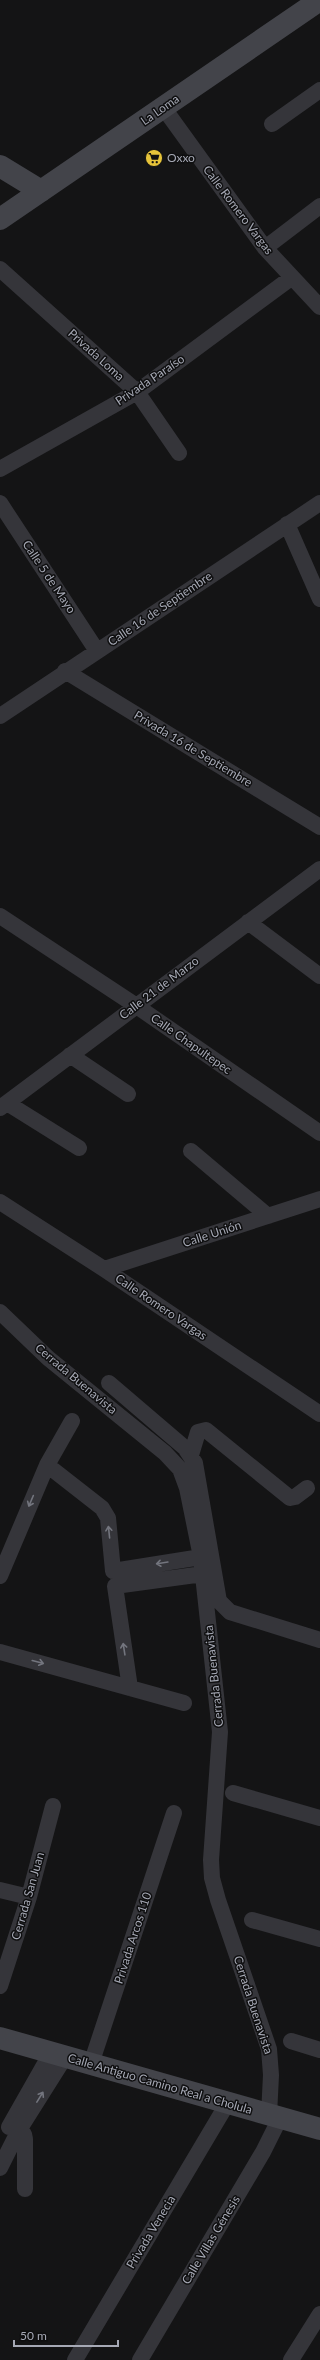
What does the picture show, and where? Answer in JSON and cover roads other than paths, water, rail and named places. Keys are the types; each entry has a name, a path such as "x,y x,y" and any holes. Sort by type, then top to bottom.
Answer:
{"street":[{"name":"La Loma","path":"0,219 320,0"},
{"path":"272,124 320,90"},
{"name":"Calle Romero Vargas","path":"163,107 265,248 291,278 320,307"},
{"path":"0,166 41,191"},
{"path":"265,248 320,206"},
{"name":"Privada Loma","path":"0,269 137,392 179,453"},
{"name":"Privada Paraíso","path":"0,469 137,392 291,278"},
{"name":"Calle 5 de Mayo","path":"0,503 98,651"},
{"name":"Calle 16 de Septiembre","path":"0,716 65,671 98,651 320,503"},
{"path":"287,524 320,599"},
{"name":"Privada 16 de Septiembre","path":"65,671 320,827"},
{"name":"Calle 21 de Marzo","path":"4,1106 135,1005 320,869"},
{"name":"Calle Chapultepec","path":"0,916 135,1005 320,1133"},
{"path":"248,922 320,976"},
{"path":"70,1055 128,1094"},
{"path":"4,1106 79,1148"},
{"path":"191,1150 268,1216"},
{"name":"Calle Unión","path":"104,1269 320,1199"},
{"name":"Calle Romero Vargas","path":"0,1202 104,1269 320,1414"},
{"name":"Cerrada Buenavista","path":"0,1312 48,1358 165,1454 180,1469 187,1488 201,1557 220,1737 212,1844 212,1878 218,1900 269,2048 275,2117"},
{"path":"109,1383 191,1455 195,1462 220,1601 223,1607 230,1612 320,1640"},
{"path":"0,1576 47,1465 72,1421"},
{"path":"191,1455 198,1432 206,1430 290,1498 295,1497 307,1488"},
{"path":"47,1465 102,1508 108,1518 113,1571 201,1557"},
{"path":"130,1688 115,1586 202,1574"},
{"path":"206,1609 223,1607"},
{"path":"0,1652 184,1703"},
{"path":"233,1792 320,1818"},
{"name":"Cerrada San Juan","path":"0,1986 29,1897 53,1806"},
{"name":"Privada Arcos 110","path":"91,2064 174,1813"},
{"path":"0,1890 29,1897"},
{"path":"252,1920 320,1939"},
{"name":"Calle Antiguo Camino Real a Cholula","path":"0,2038 320,2130"},
{"path":"290,2041 320,2050"},
{"path":"0,2168 15,2128 58,2055"},
{"name":"Privada Venecia","path":"75,2360 227,2104"},
{"name":"Calle Villas Génesis","path":"140,2360 263,2152 275,2117"},
{"path":"0,2144 15,2128"},
{"path":"15,2128 25,2139 25,2189"},
{"path":"292,2360 320,2314"}],"place":[{"name":"Oxxo","path":"154,158"}]}
